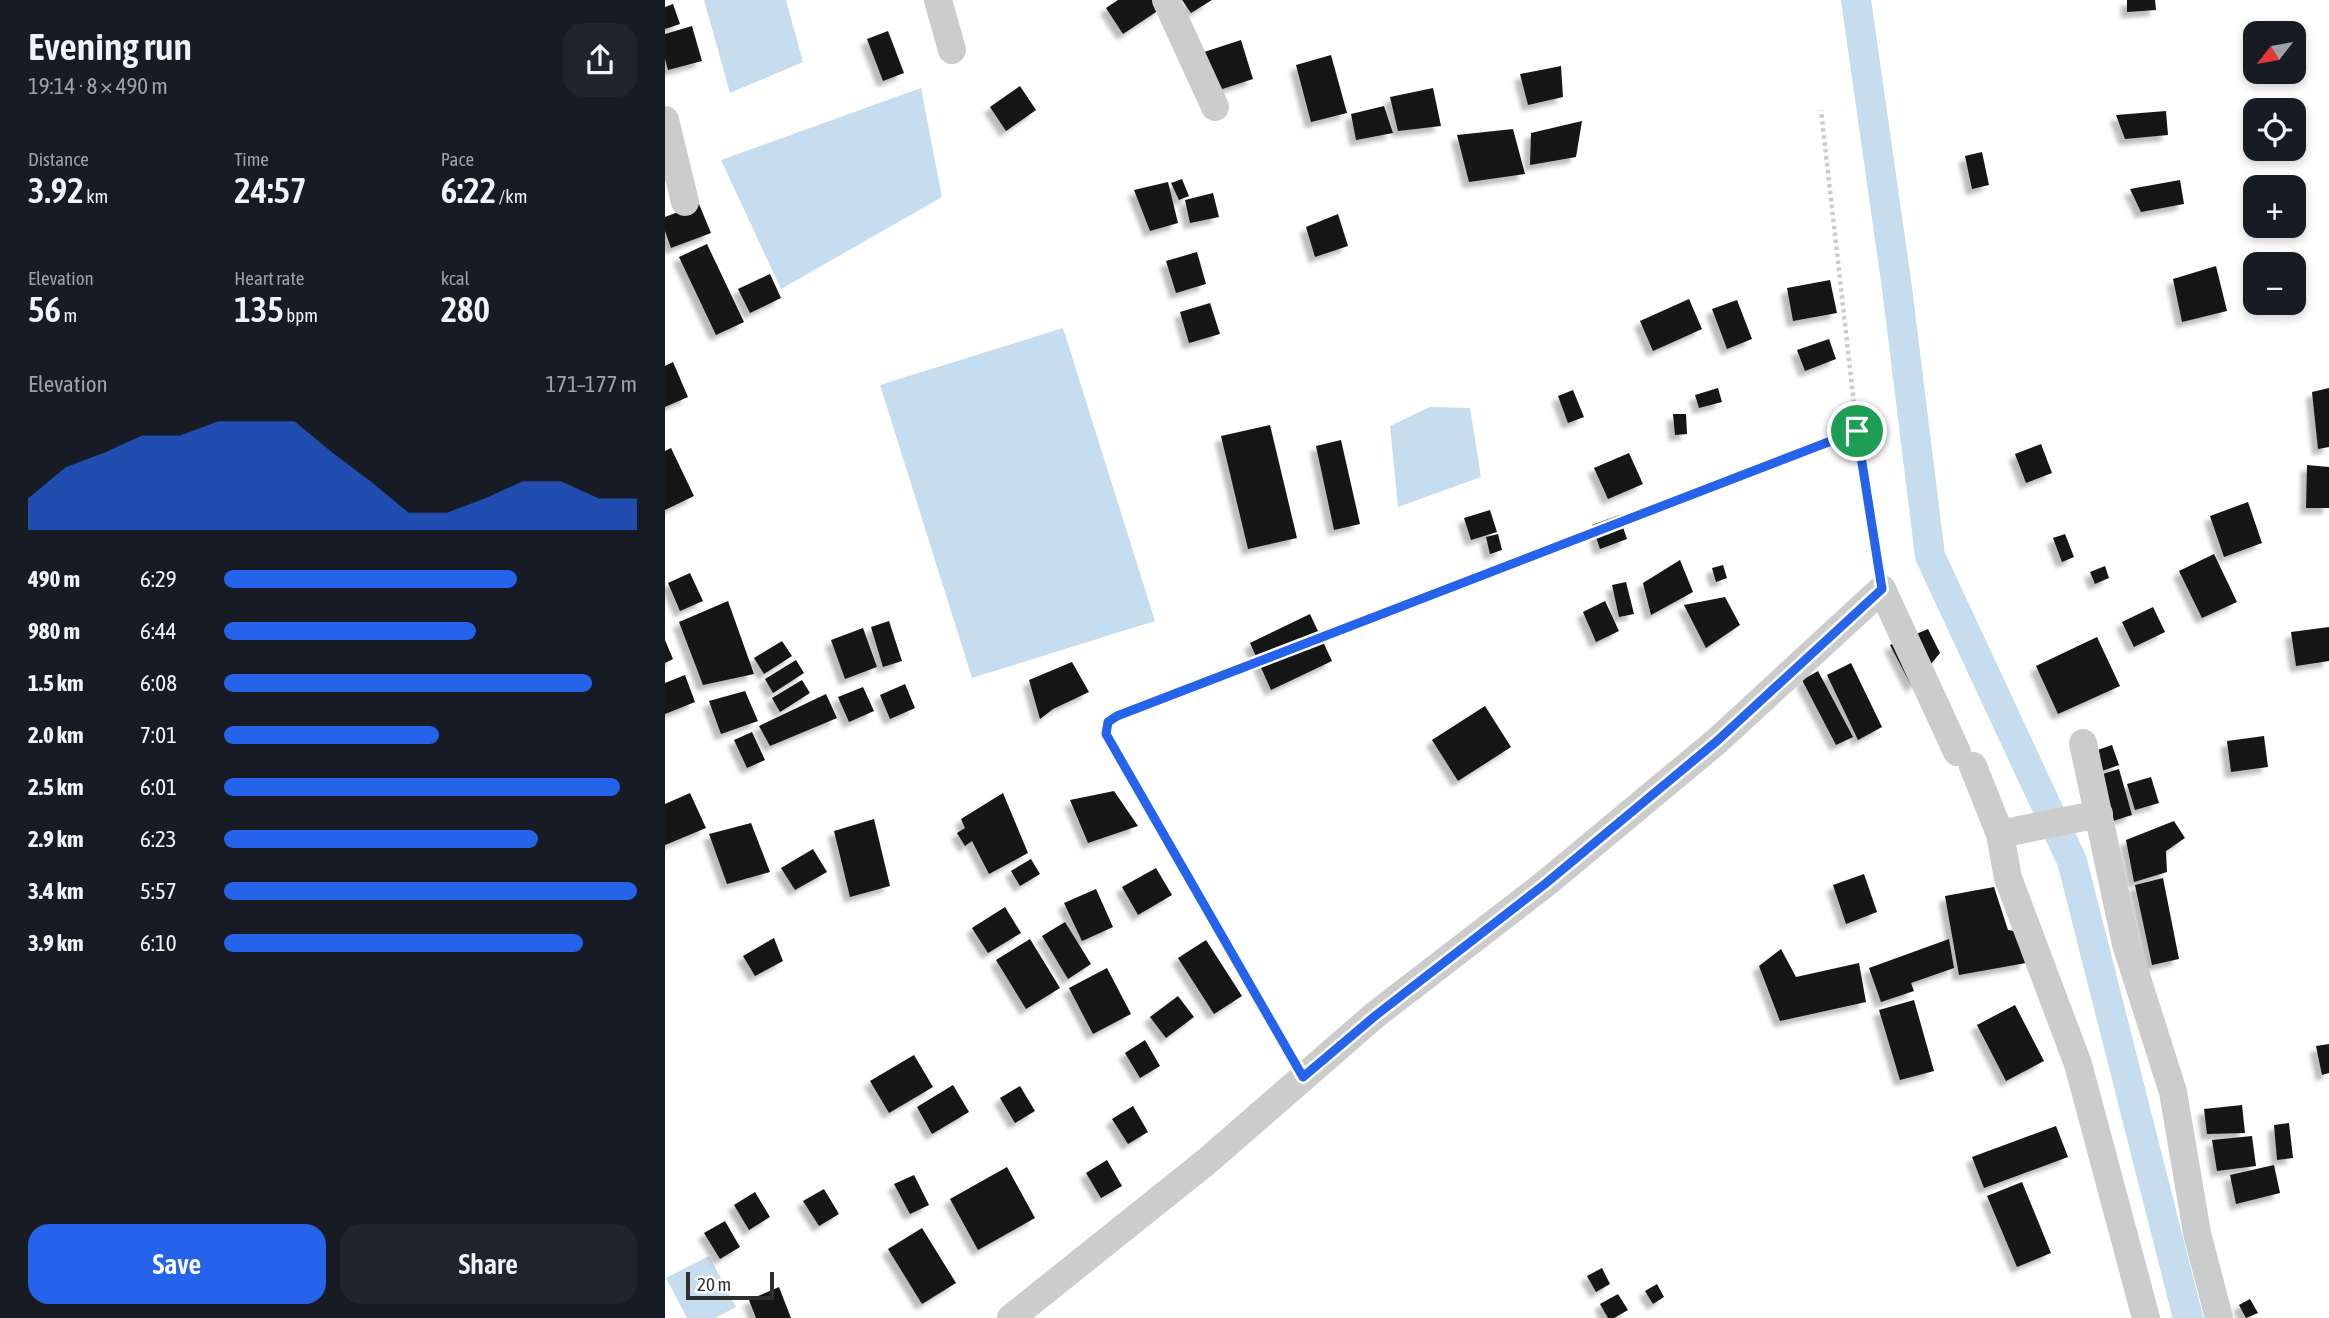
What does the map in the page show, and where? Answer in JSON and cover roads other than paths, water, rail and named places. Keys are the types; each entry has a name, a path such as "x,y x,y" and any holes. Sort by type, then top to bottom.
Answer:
{"street":[{"path":"938,0 952,50"},
{"path":"1166,0 1215,107"},
{"path":"665,120 685,202"},
{"path":"1010,1318 1206,1162 1375,1016 1545,884 1717,741 1882,589 2000,834 2008,878 2078,1064 2146,1318"},
{"path":"2083,743 2126,944 2173,1092 2197,1233 2219,1318"},
{"path":"2000,834 2099,814"}],"water":[{"path":"704,0 786,0 803,62 730,93"},
{"path":"921,88 942,197 781,289 721,160"},
{"path":"1063,328 1155,621 972,678 880,385"},
{"path":"1430,407 1470,408 1481,477 1398,507 1390,426"},
{"path":"709,1256 736,1307 715,1318 687,1318 666,1278"}],"waterway":[{"path":"1856,0 1897,288 1930,556 2072,861 2188,1318"}]}
